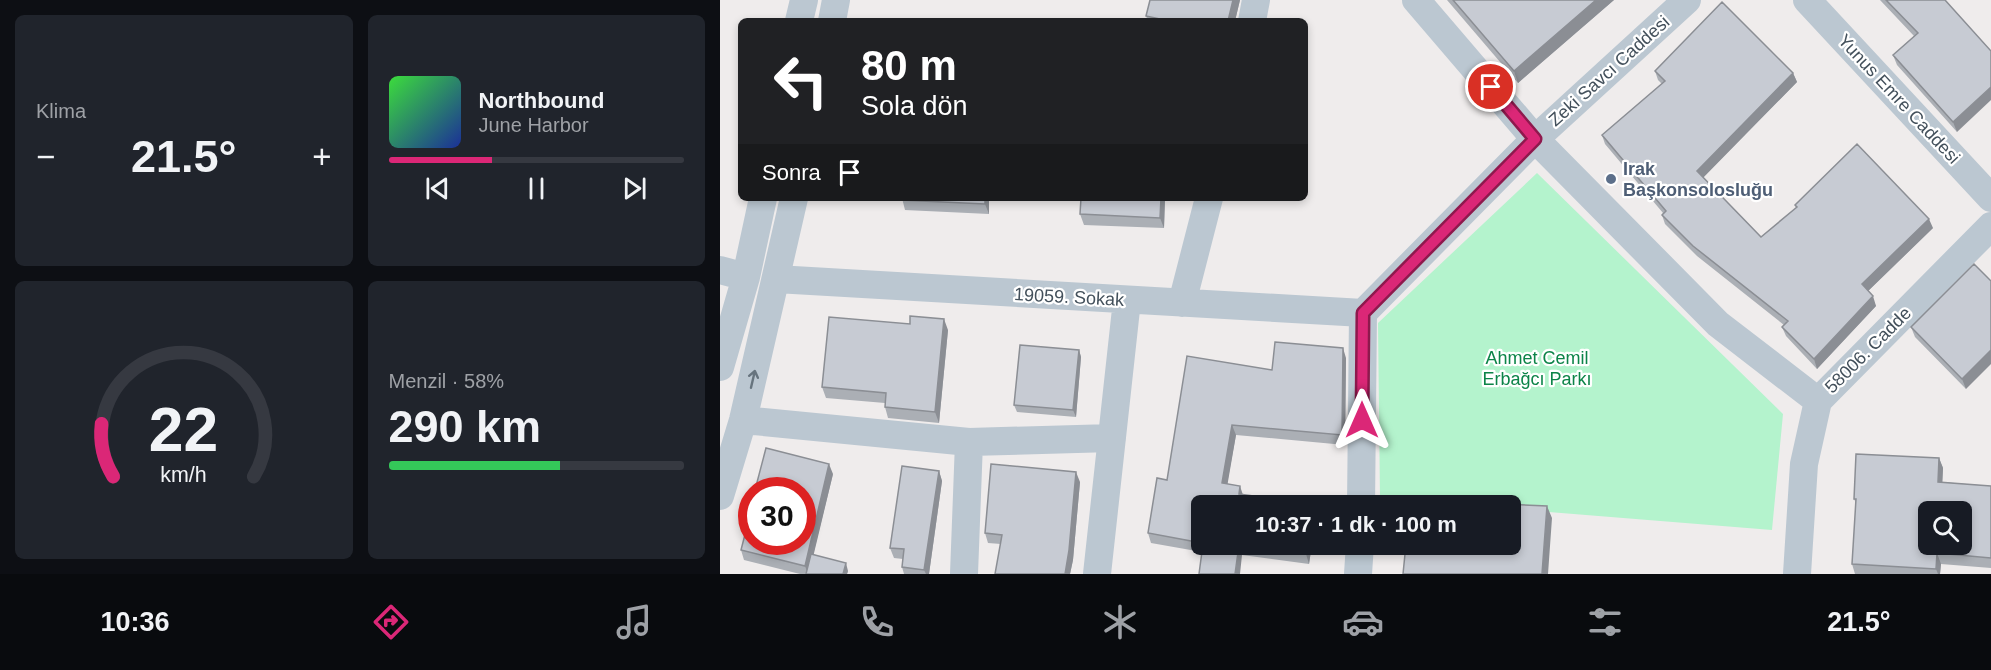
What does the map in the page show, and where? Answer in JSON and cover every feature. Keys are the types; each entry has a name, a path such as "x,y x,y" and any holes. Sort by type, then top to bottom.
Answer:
{"street":[{"path":"800,18 804,0"},
{"path":"833,18 837,0"},
{"path":"1253,18 1256,0"},
{"path":"1416,0 1535,139 1718,324 1818,401"},
{"name":"Zeki Savcı Caddesi","path":"1363,313 1535,139 1687,0"},
{"name":"Yunus Emre Caddesi","path":"1807,0 1987,186"},
{"path":"720,367 733,274 762,201"},
{"path":"720,496 743,420 793,201"},
{"path":"1182,303 1208,201"},
{"name":"58006. Cadde","path":"1797,574 1804,464 1818,401 1991,226"},
{"name":"19059. Sokak","path":"776,279 1363,313"},
{"path":"1097,574 1127,300"},
{"path":"1361,495 1363,313"},
{"path":"743,420 969,442 1112,438"},
{"path":"964,574 969,442"},
{"path":"1359,574 1360,555"}],"green space":[{"name":"Ahmet Cemil Erbağcı Parkı","path":"1537,173 1783,414 1772,530 1521,510 1521,495 1380,495 1378,323"}],"building":[{"path":"1150,0 1233,0 1229,18 1146,16"},
{"path":"1453,0 1596,0 1514,71"},
{"path":"1886,0 1945,0 1991,51 1991,87 1953,122 1893,55 1918,33"},
{"path":"1722,2 1793,73 1697,171 1761,237 1797,207 1795,205 1857,144 1929,219 1862,284 1873,296 1814,359 1782,327 1788,321 1693,246 1662,215 1666,211 1602,135 1665,81 1655,71"},
{"path":"922,201 985,201 985,204"},
{"path":"1081,201 1161,201 1160,218 1080,214"},
{"path":"1974,264 1991,281 1991,350 1962,379 1911,327"},
{"path":"910,316 944,319 935,412 885,407 886,393 822,387 829,317 910,324"},
{"path":"1275,342 1343,348 1342,435 1232,425 1222,483 1240,486 1239,494 1246,495 1191,495 1191,541 1148,533 1157,478 1167,480 1187,356 1272,370"},
{"path":"1020,345 1079,350 1073,410 1014,405"},
{"path":"766,448 829,464 816,519 816,477 758,477"},
{"path":"1856,454 1939,458 1938,482 1991,486 1991,558 1959,555 1972,555 1972,501 1918,501 1918,555 1937,555 1936,569 1852,564 1856,499 1854,499"},
{"path":"991,464 1076,472 1065,574 995,574 1002,535 985,533"},
{"path":"902,466 939,471 924,570 902,567 904,549 890,548"},
{"path":"1521,505 1547,506 1542,574 1403,574 1405,555 1521,555"},
{"path":"761,555 808,555 805,566"},
{"path":"811,555 846,563 843,574 806,574"},
{"path":"1202,555 1238,555 1235,574 1199,574"}],"place":[{"name":"Irak Başkonsolosluğu","path":"1611,179"}],"route":[{"path":"1362,420 1363,313 1535,139 1491,87"}]}
